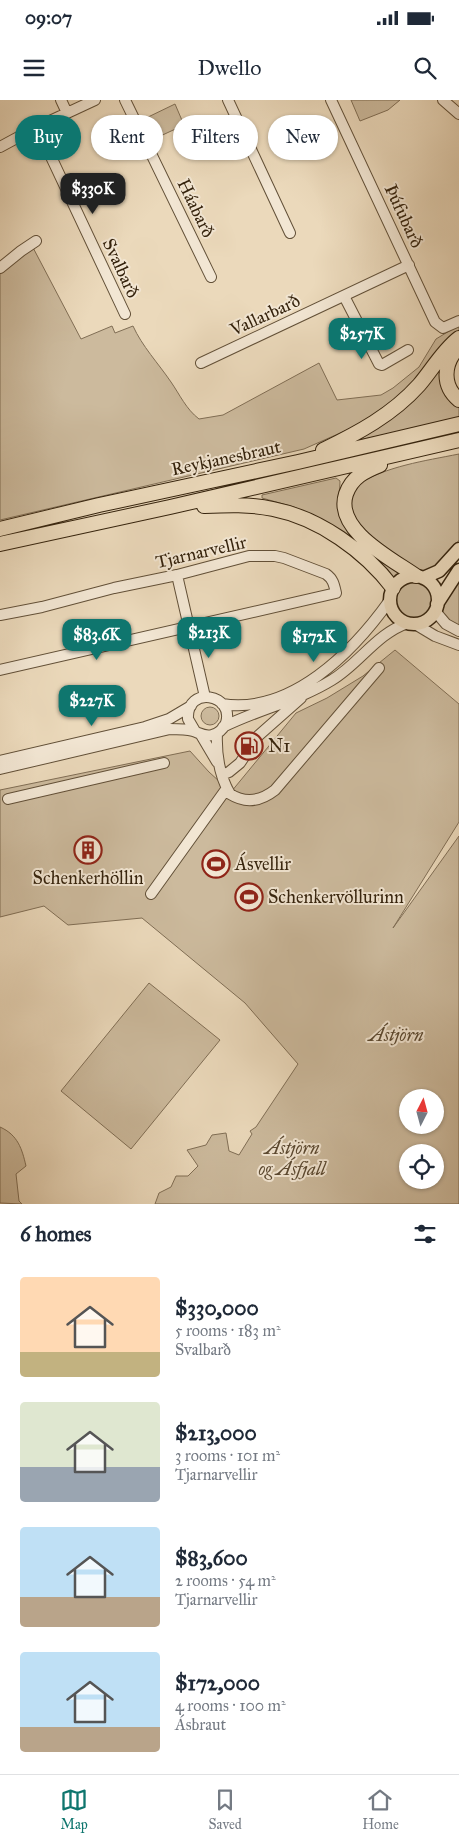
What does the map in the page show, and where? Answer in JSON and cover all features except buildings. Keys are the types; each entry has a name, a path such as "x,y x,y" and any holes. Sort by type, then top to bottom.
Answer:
{"highway":[{"path":"298,462 363,430 393,410 418,386 459,338"},
{"path":"459,347 449,360 446,372 452,394 459,400"},
{"name":"Reykjanesbraut","path":"0,529 459,424"},
{"name":"Reykjanesbraut","path":"0,544 459,440"},
{"path":"414,450 361,473 351,484 344,504 348,519 361,536 419,577"},
{"path":"170,507 253,506 276,510 298,517 323,528 356,551 380,572 391,594"}],"main road":[{"path":"459,549 439,571 419,577 402,579 391,594 393,612 402,621 412,624 427,620 459,570"},
{"path":"419,577 433,586 436,591 436,608"}],"street":[{"path":"61,100 67,113"},
{"path":"63,115 95,100"},
{"name":"Háabarð","path":"125,100 211,277"},
{"path":"228,100 290,233"},
{"name":"Þúfubarð","path":"331,100 435,322 443,328 459,321"},
{"path":"443,100 459,114"},
{"path":"0,147 15,139"},
{"name":"Svalbarð","path":"53,160 125,314"},
{"path":"0,268 36,241"},
{"name":"Vallarbarð","path":"201,363 409,265"},
{"path":"344,296 379,364 387,363 408,350"},
{"name":"Tjarnarvellir","path":"0,615 42,607 107,589 177,575 239,558 259,555 284,558 326,574 334,583 336,593 0,670"},
{"path":"177,575 204,697"},
{"path":"222,704 251,705 278,696 305,683 329,668 370,628 391,594"},
{"path":"436,608 446,624 459,631"},
{"path":"0,769 170,729 209,736 252,713 305,694 333,680 358,661 391,630 412,624 435,636 459,645"},
{"path":"0,761 145,727 169,718 204,697 216,699 222,704 226,714 220,730 217,753 222,775 230,794 249,800 263,798 275,790 379,668"},
{"path":"222,775 230,772 240,763 258,736 305,694"},
{"path":"191,706 188,719 219,764"},
{"path":"8,799 164,763"},
{"path":"151,894 227,788"}],"green space":[{"path":"351,100 400,100 388,110 360,121"},
{"path":"175,104 180,115 173,115 173,130 163,135 163,115 152,115"},
{"path":"29,240 81,339 112,326 115,333 133,326 187,406 199,419 223,415 319,363 337,400 381,395 419,367 436,339 459,325 459,334 419,378 374,418 304,449 0,520 0,265"},
{"path":"443,359 459,403 459,419 359,440 390,420 434,373"},
{"path":"459,454 459,540 437,566 432,569 419,570 382,546 357,523 351,508 352,496 356,485 368,478 393,469"},
{"path":"336,478 340,481 339,505 403,573 394,580 328,523 294,507 262,498 262,495"},
{"path":"459,575 459,628 442,614 440,607"},
{"path":"414,580 427,586 433,599 427,612 414,618 401,612 395,599 401,586"},
{"name":"Ásvellir","path":"395,650 459,704 459,822 393,928 459,836 459,1204 155,1204 159,1193 171,1187 176,1176 188,1176 198,1166 187,1150 206,1145 212,1135 226,1133 229,1151 239,1155 252,1134 250,1131 256,1127 298,1064 245,1003 142,918 68,925 44,906 0,917 0,790 190,751 231,792 296,713 327,698 363,676"},
{"path":"210,707 217,709 219,716 217,723 210,725 203,723 201,716 203,709"},
{"path":"149,983 220,1040 131,1149 61,1091"},
{"path":"0,1127 15,1138 21,1148 26,1166 16,1174 19,1201 22,1204 0,1203"}],"place":[{"name":"N1","path":"249,746"},
{"name":"Schenkerhöllin","path":"88,850"},
{"name":"Ásvellir","path":"216,864"},
{"name":"Schenkervöllurinn","path":"249,897"}],"park label":[{"name":"Ástjörn","path":"396,1035"},
{"name":"Ástjörn og Ásfjall","path":"292,1158"}]}
